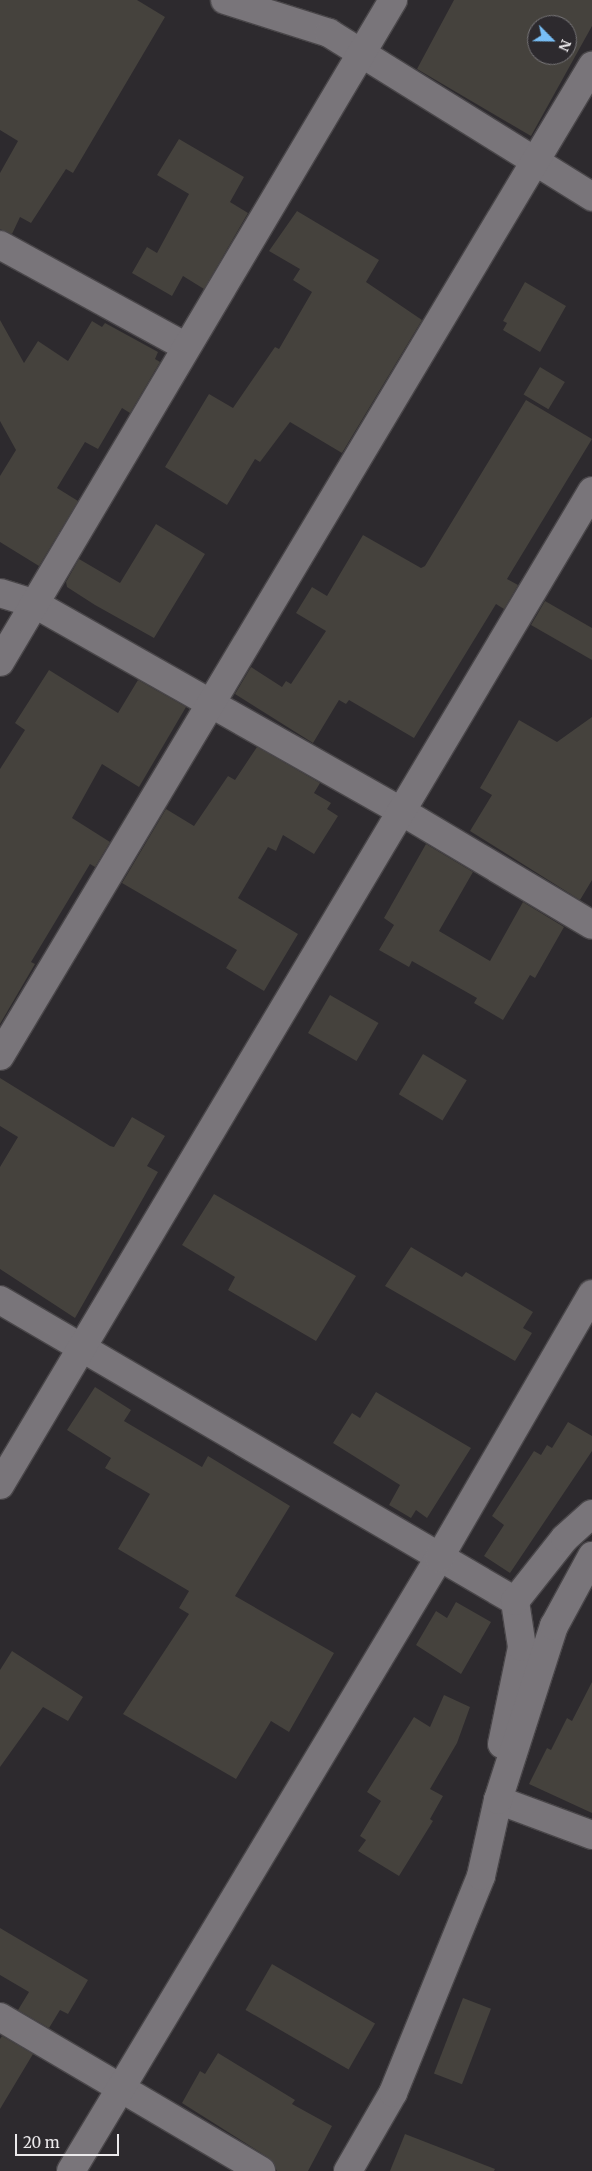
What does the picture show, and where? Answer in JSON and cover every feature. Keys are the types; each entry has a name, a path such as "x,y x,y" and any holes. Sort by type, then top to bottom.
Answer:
{"street":[{"path":"225,0 329,33 361,55 592,197"},
{"path":"0,662 393,0"},
{"path":"0,1056 592,66"},
{"path":"0,245 186,347"},
{"path":"0,1485 592,490"},
{"path":"0,593 35,604 401,811 592,925"},
{"path":"71,2171 439,1558 592,1294"},
{"path":"0,1300 515,1601"},
{"path":"498,1800 503,1729 522,1647 515,1601 565,1538 592,1514"},
{"path":"348,2171 401,2075 481,1876 498,1800 554,1626 592,1556"},
{"path":"498,1800 592,1834"},
{"path":"0,2017 261,2171"}],"building":[{"path":"0,0 137,0 165,17 73,173 66,169 31,223 20,217 12,234 0,229 0,173 18,141 0,130"},
{"path":"454,0 592,0 592,26 577,53 577,15 527,15 527,65 570,65 531,136 417,69"},
{"path":"179,139 244,177 230,202 248,213 204,289 183,276 172,296 132,273 147,247 157,253 189,194 157,175"},
{"path":"297,211 379,260 366,282 422,320 342,453 290,422 260,462 255,459 227,505 165,467 209,394 233,408 275,347 279,349 312,292 293,280 300,269 269,251"},
{"path":"525,282 566,306 540,352 503,330 507,323 503,321"},
{"path":"0,320 24,363 38,341 68,361 92,321 102,327 105,323 158,352 155,359 160,362 130,413 122,408 98,449 85,442 57,488 78,501 39,566 0,542 0,476 16,450 0,421"},
{"path":"540,367 565,382 548,409 524,394"},
{"path":"526,400 592,439 507,579 518,585 504,609 496,604 414,738 349,700 346,704 339,700 313,743 235,694 251,667 282,687 286,681 291,684 326,631 296,613 312,587 327,596 363,535 421,568 425,566"},
{"path":"156,524 205,554 154,638 95,605 67,587 66,582 79,559 120,583"},
{"path":"545,601 592,628 592,660 531,625"},
{"path":"49,670 118,713 138,680 186,707 139,787 102,764 72,818 110,842 95,867 90,864 31,962 35,964 0,1024 0,769 25,730 15,723"},
{"path":"592,717 592,880 580,900 470,831 492,795 480,788 519,720 557,742"},
{"path":"257,747 320,783 314,793 331,803 327,809 338,816 314,854 283,835 276,851 268,847 238,898 298,934 264,991 226,968 237,950 122,883 166,809 194,826 228,776 235,780"},
{"path":"426,844 473,872 439,931 490,961 523,902 564,927 535,978 530,975 503,1020 474,1003 477,998 412,961 409,967 379,950 394,925 384,918"},
{"path":"330,995 378,1023 356,1061 308,1033"},
{"path":"423,1054 467,1080 443,1121 399,1094"},
{"path":"0,1078 110,1146 114,1147 132,1117 165,1136 147,1166 158,1172 75,1318 0,1269 0,1167 18,1137 0,1126"},
{"path":"214,1194 356,1276 316,1341 228,1290 235,1277 182,1245"},
{"path":"411,1247 462,1277 466,1272 533,1312 523,1328 532,1333 515,1361 385,1286"},
{"path":"95,1387 131,1410 124,1421 202,1467 208,1456 290,1506 235,1596 334,1653 289,1732 271,1721 236,1779 123,1714 189,1614 179,1608 189,1591 118,1549 150,1494 105,1468 111,1458 67,1430"},
{"path":"376,1392 471,1448 427,1518 416,1510 411,1518 389,1505 400,1485 333,1443 352,1413 360,1418"},
{"path":"568,1422 592,1436 592,1451 510,1573 484,1556 504,1525 492,1516 534,1451 541,1455 547,1445 552,1448"},
{"path":"456,1602 491,1622 461,1674 416,1645 436,1611 447,1618"},
{"path":"12,1651 83,1697 68,1721 43,1707 0,1767 0,1670"},
{"path":"592,1682 592,1813 529,1784 547,1748 551,1750 567,1718 572,1721"},
{"path":"444,1695 470,1707 457,1743 430,1789 443,1796 430,1819 433,1821 399,1876 358,1851 366,1840 360,1836 381,1801 367,1792 414,1717 430,1727"},
{"path":"0,1928 88,1980 68,2014 60,2010 49,2028 18,2010 29,1992 0,1975"},
{"path":"272,1964 375,2024 349,2069 246,2010"},
{"path":"463,1998 491,2009 462,2084 434,2074"},
{"path":"2,2036 33,2054 0,2109 0,2039"},
{"path":"218,2053 295,2100 292,2104 332,2126 308,2171 277,2171 269,2158 182,2103 200,2071 205,2074"},
{"path":"405,2134 495,2169 494,2171 390,2171"}]}
